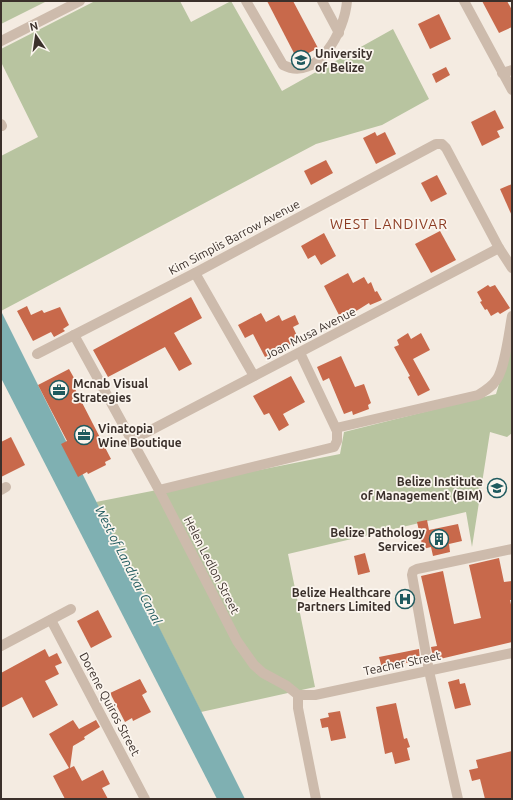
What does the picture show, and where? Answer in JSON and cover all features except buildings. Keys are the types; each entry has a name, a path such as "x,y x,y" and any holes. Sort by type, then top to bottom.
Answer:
{"street":[{"path":"1,41 80,1"},
{"path":"246,1 283,65 287,68 298,70 313,64 326,52 339,33 347,1"},
{"path":"322,1 339,33"},
{"path":"464,1 507,72 512,90"},
{"name":"Kim Simplis Barrow Avenue","path":"37,354 195,273 435,145 442,144 446,148 499,248"},
{"path":"499,248 512,268"},
{"name":"Joan Musa Avenue","path":"132,440 499,248"},
{"path":"195,273 254,376"},
{"path":"336,428 478,395 485,391 495,382 501,372 512,316"},
{"name":"Helen Ledlon Street","path":"74,335 159,490 245,654 263,673 287,686 298,694"},
{"path":"159,490 334,447 338,437 336,428 300,353"},
{"path":"458,799 429,670 412,575 413,571 417,569 512,549"},
{"path":"1,646 71,609"},
{"name":"Dorene Quiros Street","path":"51,620 145,799"},
{"name":"Teacher Street","path":"298,694 315,695 512,653"},
{"path":"298,694 298,708 316,799"}],"green space":[{"path":"1,1 47,1 1,24"},
{"path":"95,1 180,1 191,22 231,1 282,91 393,29 429,99 382,125 316,144 1,311 1,156 38,137 1,62 1,49"},
{"path":"512,341 512,433 507,437 490,432 472,547 466,512 288,554 315,687 201,712 96,502 340,454 344,432 496,394"}],"water":[{"path":"1,311 245,799 217,799 1,378"}],"place":[{"name":"University of Belize","path":"301,60"},
{"name":"Mcnab Visual Strategies","path":"59,390"},
{"name":"Vinatopia Wine Boutique","path":"84,435"},
{"name":"Belize Institute of Management (BIM)","path":"497,488"},
{"name":"Belize Pathology Services","path":"439,539"},
{"name":"Belize Healthcare Partners Limited","path":"405,599"}],"district":[{"name":"WEST LANDIVAR","path":"389,224"}],"water label":[{"name":"West of Landivar Canal","path":"129,565"}]}
